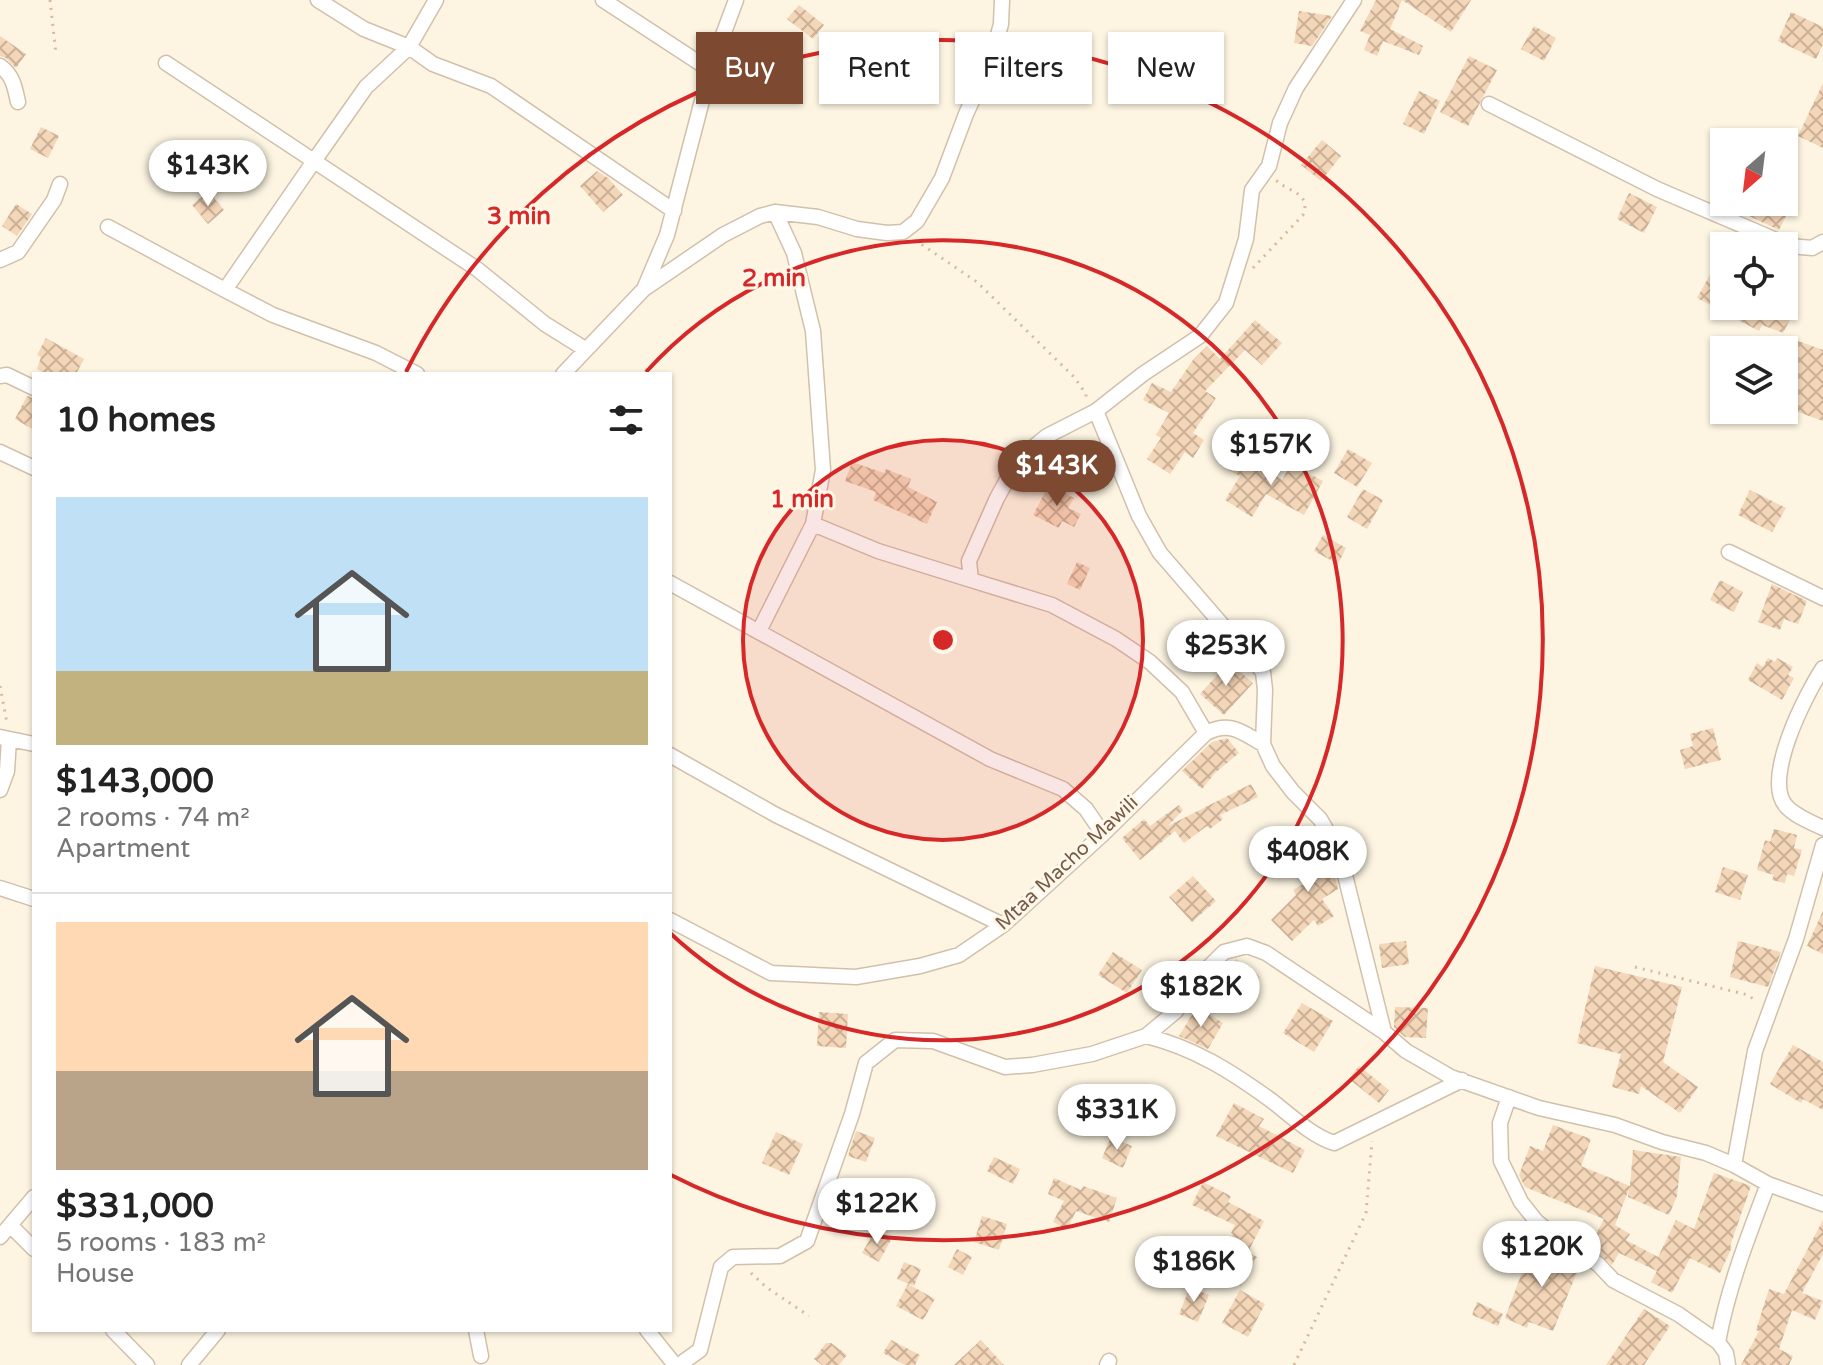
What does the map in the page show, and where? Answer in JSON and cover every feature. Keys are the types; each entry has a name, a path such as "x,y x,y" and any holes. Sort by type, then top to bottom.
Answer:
{"street":[{"path":"318,0 364,29 409,47 433,64 491,86 674,211"},
{"path":"225,290 366,87 409,47 436,0"},
{"path":"603,0 696,61"},
{"path":"724,32 736,0"},
{"path":"565,372 644,289 723,235 760,216 775,212 818,217 857,229 903,232 917,221 942,178 992,57 1001,24 1002,0"},
{"path":"971,580 969,561 1018,460 1047,436 1091,413 1200,336 1226,303 1246,239 1252,190 1269,166 1280,123 1296,88 1354,0"},
{"path":"166,63 477,269 545,324 585,349"},
{"path":"0,66 14,83 18,102"},
{"path":"644,289 667,235 701,104"},
{"path":"1489,104 1657,189 1790,246 1812,248 1823,242"},
{"path":"0,260 18,252 54,200 60,184"},
{"path":"759,631 813,524 823,470 813,331 794,253 775,212"},
{"path":"108,227 273,315 376,353 413,372"},
{"path":"0,376 7,375 32,387"},
{"path":"1091,413 1139,516 1160,553 1263,672 1263,744 1273,766 1320,819 1339,851 1384,1032"},
{"path":"0,452 32,467"},
{"path":"813,524 878,551 1052,605 1116,639 1150,662 1182,692 1206,733 1221,726 1233,728 1263,744"},
{"path":"1729,552 1823,598"},
{"path":"672,584 990,759 1063,789 1086,809 1103,834"},
{"path":"1823,668 1779,762 1777,788 1784,804 1797,815 1823,828"},
{"name":"Mtaa Macho Mawili","path":"672,921 771,973 856,977 920,966 959,955 1003,925 1103,834 1206,733"},
{"path":"0,790 7,771 5,738 32,744"},
{"path":"672,756 776,815 1003,925"},
{"path":"1734,1165 1755,1051 1796,939 1823,845"},
{"path":"0,888 32,898"},
{"path":"649,1332 677,1365 700,1350 721,1267 733,1257 780,1256 807,1241 852,1114 866,1063 895,1040 933,1041 1005,1067 1092,1054 1146,1036 1176,1011 1197,979 1224,952 1247,946 1266,953 1430,1066 1550,1111 1627,1128 1662,1142 1706,1153 1768,1184 1823,1204"},
{"path":"1146,1036 1175,1043 1224,1066 1334,1143 1462,1080"},
{"path":"1509,1097 1500,1123 1501,1161 1515,1192 1537,1222 1598,1264 1613,1280 1678,1314 1718,1342 1726,1353 1728,1365"},
{"path":"1718,1342 1729,1292 1768,1184"},
{"path":"32,1199 6,1231 32,1248"},
{"path":"115,1332 147,1365"},
{"path":"189,1365 216,1332"},
{"path":"476,1332 481,1356"}],"path":[{"path":"50,0 56,54"},
{"path":"1248,274 1303,215 1306,207 1305,200 1297,191 1282,187 1269,166"},
{"path":"903,232 977,282 1039,340 1074,377 1086,394 1091,413"},
{"path":"0,686 5,738"},
{"path":"1635,967 1748,995 1769,1009"},
{"path":"1294,1365 1366,1213 1373,1124"},
{"path":"733,1257 766,1287 809,1316"}],"building":[{"path":"1376,0 1402,0 1390,29 1423,46 1419,55 1383,41 1377,56 1364,50 1370,35 1360,31"},
{"path":"1402,0 1471,0 1451,32"},
{"path":"799,5 824,25 813,39 787,19"},
{"path":"1299,11 1332,16 1312,46 1294,43"},
{"path":"1791,12 1823,27 1823,44 1816,59 1778,41"},
{"path":"1534,26 1556,38 1544,61 1521,49"},
{"path":"0,36 26,54 16,68 0,56"},
{"path":"1469,56 1497,70 1468,126 1440,112"},
{"path":"1823,83 1823,148 1798,136"},
{"path":"1419,91 1440,101 1424,134 1403,124"},
{"path":"41,127 59,136 48,158 30,149"},
{"path":"1322,140 1341,156 1321,181 1301,165"},
{"path":"597,171 623,195 603,212 580,186"},
{"path":"208,191 224,210 208,224 192,205"},
{"path":"1629,193 1657,207 1644,233 1617,219"},
{"path":"16,204 32,214 17,236 2,226"},
{"path":"1749,216 1786,216 1779,230"},
{"path":"1710,275 1710,305 1697,298"},
{"path":"1255,320 1282,343 1262,365 1245,350 1205,391 1216,398 1193,433 1204,440 1193,458 1185,452 1170,474 1147,459 1161,438 1156,435 1169,413 1143,400 1152,383 1171,392 1207,346 1220,359"},
{"path":"1738,320 1790,320 1783,333 1762,325 1759,331"},
{"path":"46,338 84,359 77,372 42,372 37,369 41,357 37,355"},
{"path":"1798,341 1823,350 1823,421 1798,412"},
{"path":"27,396 32,397 32,429 15,419"},
{"path":"1348,449 1372,463 1357,487 1334,473"},
{"path":"1238,454 1282,480 1291,464 1323,481 1304,515 1266,494 1252,517 1225,500 1240,476 1228,470"},
{"path":"852,462 884,473 886,469 911,479 908,487 937,502 927,524 873,500 876,492 845,481"},
{"path":"1049,485 1074,498 1068,508 1081,514 1074,527 1062,521 1059,528 1033,515"},
{"path":"1363,489 1383,500 1367,529 1347,517"},
{"path":"1750,490 1786,508 1772,532 1738,515"},
{"path":"1323,535 1346,548 1338,564 1314,551"},
{"path":"1077,562 1090,568 1080,590 1067,584"},
{"path":"1720,580 1743,592 1734,612 1710,600"},
{"path":"1772,584 1807,601 1798,624 1784,619 1780,630 1758,622"},
{"path":"1768,658 1775,662 1777,658 1793,667 1788,675 1794,678 1782,700 1748,680 1757,663 1763,667"},
{"path":"1229,662 1253,683 1224,715 1200,694"},
{"path":"1713,728 1721,760 1685,769 1680,750 1693,746 1690,734"},
{"path":"1227,738 1239,753 1215,773 1202,789 1182,771 1212,742"},
{"path":"1251,784 1258,797 1220,815 1223,819 1210,829 1207,826 1184,843 1175,831 1140,860 1122,838 1144,819 1150,826 1179,805 1183,810 1168,826"},
{"path":"1774,829 1797,835 1794,848 1802,850 1794,876 1787,874 1785,883 1772,880 1774,875 1757,870 1765,840 1770,842"},
{"path":"1314,843 1336,880 1338,889 1322,899 1334,916 1318,926 1314,920 1292,941 1271,920 1296,895 1293,890 1305,883 1289,857"},
{"path":"1723,867 1748,875 1740,900 1715,892"},
{"path":"1193,876 1216,901 1192,922 1169,897"},
{"path":"1823,911 1823,954 1807,946"},
{"path":"1406,941 1409,964 1382,968 1379,944"},
{"path":"1738,941 1781,952 1768,987 1730,977"},
{"path":"1113,952 1142,970 1127,993 1098,975"},
{"path":"1236,959 1260,977 1250,990 1255,994 1241,1012 1229,1003 1232,999 1215,986"},
{"path":"1595,966 1682,987 1663,1062 1698,1087 1680,1113 1641,1086 1639,1094 1612,1087 1621,1054 1577,1043"},
{"path":"1302,1003 1333,1021 1314,1052 1283,1033"},
{"path":"1197,1007 1223,1023 1208,1049 1179,1036"},
{"path":"1395,1007 1428,1008 1426,1038 1405,1037 1394,1027"},
{"path":"819,1012 848,1014 846,1048 817,1046"},
{"path":"1793,1045 1823,1062 1823,1110 1803,1099 1801,1103 1770,1084"},
{"path":"1359,1066 1389,1090 1379,1103 1349,1079"},
{"path":"1234,1103 1264,1119 1259,1126 1305,1150 1293,1173 1216,1136"},
{"path":"1553,1125 1591,1139 1581,1166 1630,1186 1633,1150 1681,1157 1677,1196 1669,1215 1628,1197 1629,1189 1615,1225 1630,1234 1626,1240 1658,1257 1676,1220 1694,1229 1714,1173 1751,1186 1732,1247 1720,1273 1690,1258 1672,1293 1651,1282 1657,1271 1619,1253 1612,1265 1589,1247 1604,1219 1525,1187 1519,1175 1530,1146 1543,1151"},
{"path":"856,1131 875,1138 866,1162 848,1156"},
{"path":"776,1132 803,1144 789,1175 762,1163"},
{"path":"1111,1137 1132,1146 1123,1168 1102,1158"},
{"path":"994,1157 1020,1169 1013,1184 987,1171"},
{"path":"1054,1178 1081,1190 1083,1186 1117,1198 1109,1222 1076,1211 1067,1229 1053,1222 1064,1201 1048,1194"},
{"path":"1203,1182 1231,1196 1228,1202 1264,1221 1248,1252 1257,1257 1241,1286 1214,1272 1235,1225 1192,1205"},
{"path":"982,1216 1007,1224 999,1250 974,1242"},
{"path":"1823,1220 1823,1254 1802,1293 1823,1301 1815,1320 1792,1310 1779,1349 1793,1356 1789,1365 1741,1365 1759,1331 1756,1330 1769,1289 1784,1294"},
{"path":"876,1229 892,1238 879,1262 862,1253"},
{"path":"1533,1243 1580,1265 1553,1331 1529,1322 1527,1328 1505,1318"},
{"path":"957,1249 972,1257 963,1275 948,1267"},
{"path":"904,1262 921,1269 914,1286 897,1279"},
{"path":"908,1284 935,1299 923,1320 896,1306"},
{"path":"1190,1287 1209,1295 1198,1322 1179,1314"},
{"path":"1240,1290 1265,1304 1248,1337 1222,1323"},
{"path":"1477,1302 1503,1314 1498,1326 1472,1315"},
{"path":"1644,1309 1670,1326 1644,1365 1606,1365"},
{"path":"891,1340 920,1355 915,1365 905,1365 883,1353"},
{"path":"981,1340 1004,1365 954,1365"},
{"path":"826,1343 831,1343 847,1355 839,1365 822,1365 814,1359"}]}
